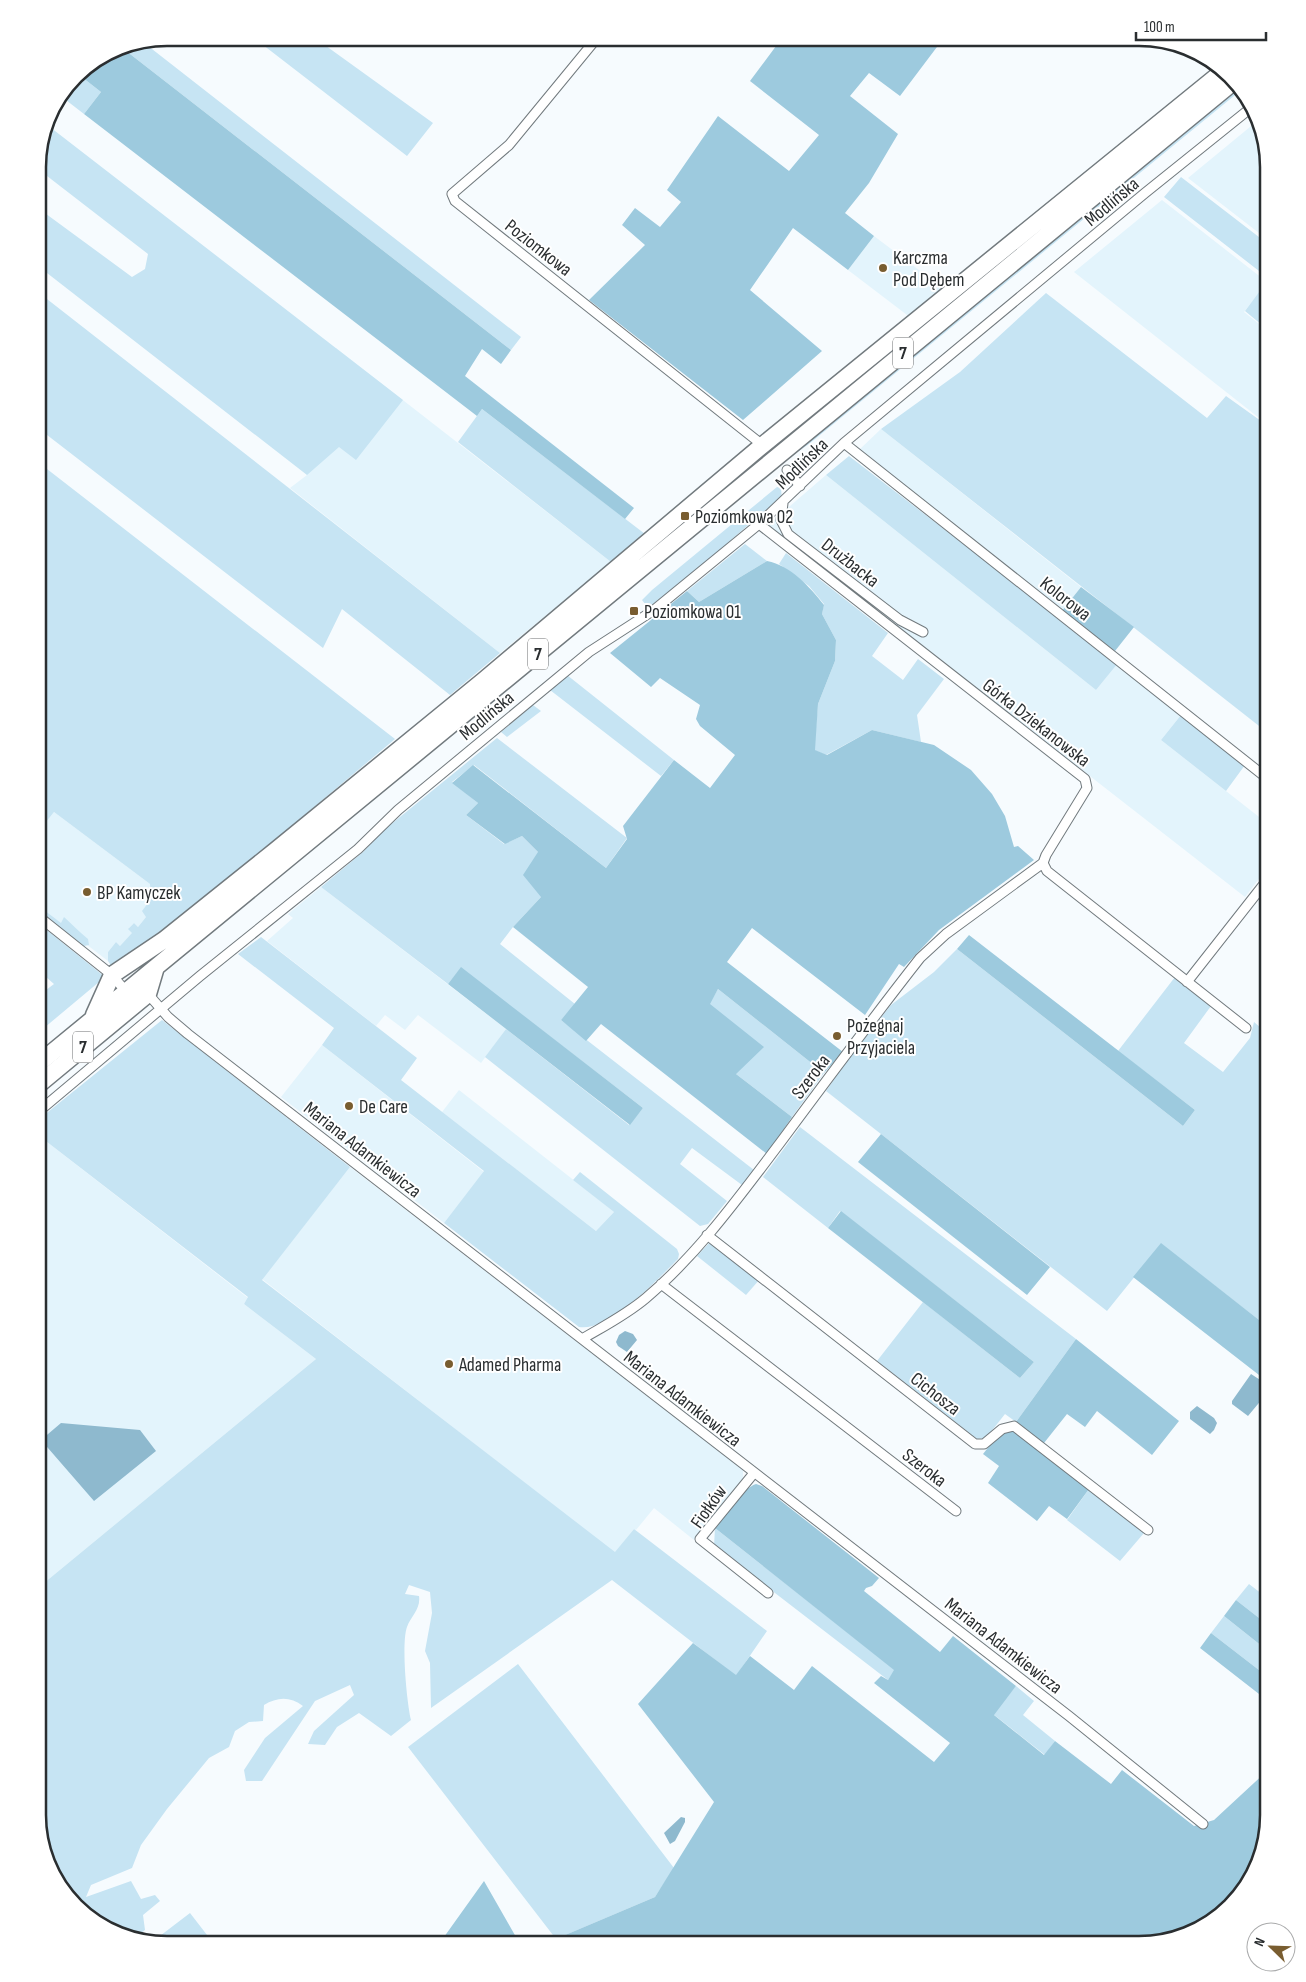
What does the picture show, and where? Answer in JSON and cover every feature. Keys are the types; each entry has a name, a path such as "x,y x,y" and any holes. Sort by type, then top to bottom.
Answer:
{"highway":[{"path":"92,1020 112,975 164,940 483,681 763,445 1218,76"},
{"name":"7","path":"46,1057 1228,86"},
{"path":"148,994 156,967"},
{"name":"7","path":"46,1078 148,994"}],"street":[{"name":"Poziomkowa","path":"590,47 509,146 452,194 455,201 763,445 776,458"},
{"name":"Modlińska","path":"46,1105 162,1010 200,976 358,849 398,810 589,652 654,610 759,524 844,443 1145,193 1246,112"},
{"name":"Kolorowa","path":"844,443 1260,773"},
{"path":"787,470 800,486"},
{"name":"Drużbacka","path":"783,503 781,520 788,534 900,620 923,632"},
{"name":"Górka Dziekanowska","path":"759,524 1085,780 1086,788 1043,863"},
{"path":"1043,863 1046,871 1246,1028"},
{"name":"Szeroka","path":"582,1339 629,1311 661,1284 707,1235 757,1174 920,958 946,934 1043,863"},
{"path":"1187,982 1260,888"},
{"path":"47,923 112,975 126,991 130,1000 128,1010"},
{"name":"Mariana Adamkiewicza","path":"148,994 188,1034 1069,1716 1203,1824"},
{"name":"Cichosza","path":"707,1235 975,1444 984,1444 1002,1429 1014,1426 1148,1530"},
{"name":"Szeroka","path":"661,1284 956,1511"},
{"name":"Fiołków","path":"754,1473 700,1539 768,1593"}],"shaded area":[{"path":"266,47 327,47 433,123 407,156"},
{"path":"775,47 937,47 900,96 869,73 850,96 898,134 869,183 845,213 874,236 848,270 793,228 750,290 822,351 743,420 589,300 645,245 622,225 635,208 660,227 681,202 667,190 718,116 789,171 819,135 750,81"},
{"path":"151,48 521,337 511,350 129,53"},
{"path":"129,53 511,350 501,364 482,349 465,376 634,508 625,519 482,409 477,416 84,114 101,92 85,79 100,67"},
{"path":"85,79 101,92 84,114 67,101"},
{"path":"1231,90 1235,95 809,444 783,462"},
{"path":"1252,125 1259,152 1260,234 1188,178"},
{"path":"52,129 403,400 356,460 339,447 307,475 47,273 47,215 132,277 145,269 148,254 47,176 47,152"},
{"path":"1181,177 1260,238 1260,272 1164,197"},
{"path":"1162,200 1260,277 1260,291 1244,312 1260,325 1260,419 1074,272"},
{"path":"874,236 944,289 911,318 848,270"},
{"path":"1260,291 1260,323 1245,311"},
{"path":"1046,293 1207,418 1226,396 1260,420 1260,727 881,429 960,372"},
{"path":"47,299 500,653 450,695 342,609 323,648 47,435"},
{"path":"336,348 611,562 500,653 290,488 307,475"},
{"path":"482,409 645,534 611,562 458,442"},
{"path":"881,429 1081,587 1062,611 860,449"},
{"path":"849,456 1118,663 1096,690 826,475"},
{"path":"47,469 395,739 188,913 112,967 108,961 108,952 116,942 120,946 132,933 128,929 134,923 138,927 146,917 142,911 151,899 150,884 54,812 47,821"},
{"path":"826,475 1096,690 1116,665 1181,715 1161,740 1260,818 1260,877 1245,897 768,525"},
{"path":"777,487 781,488 782,500 763,512 706,562 648,608 642,600 652,590"},
{"path":"745,544 767,561 699,602 687,591"},
{"path":"786,553 888,633 872,656 903,680 918,659 944,679 917,715 921,742 872,730 826,755 814,750 818,704 835,661 836,640 822,614 824,604 809,586 779,564"},
{"path":"767,561 792,572 812,591 824,605 822,614 836,640 835,661 818,704 815,750 827,755 872,730 934,745 971,770 992,794 1005,816 1014,847 1018,846 1034,860 939,930 904,967 899,964 865,1015 752,928 727,962 843,1052 824,1073 718,989 710,1004 764,1047 736,1074 792,1117 767,1154 601,1024 586,1041 561,1020 588,987 513,927 541,897 523,875 538,852 522,836 505,844 466,815 478,803 452,783 473,765 606,868 627,839 623,826 674,760 710,788 735,755 700,726 696,719 700,705 660,678 651,687 610,653 687,591 699,602"},
{"path":"1081,587 1134,627 1115,651 1062,611"},
{"path":"567,675 674,760 661,776 550,690"},
{"path":"533,705 541,711 507,737 501,732"},
{"path":"1181,715 1245,765 1226,791 1161,740"},
{"path":"497,738 627,838 606,868 474,765 452,782 478,803 466,815 504,844 522,836 538,852 541,897 500,944 575,1004 561,1020 754,1170 742,1185 692,1148 680,1164 727,1201 708,1224 700,1226 485,1057 506,1029 629,1125 643,1108 461,968 448,984 321,887 363,852 384,830"},
{"path":"54,812 150,884 151,899 146,917 138,927 134,923 129,928 133,933 120,946 116,942 108,952 108,961 47,914 47,821"},
{"path":"321,887 506,1029 481,1063 418,1015 405,1030 385,1015 376,1026 267,941 293,918 288,914"},
{"path":"47,912 61,923 64,917 88,939 89,945 84,946 47,917"},
{"path":"47,930 105,977 46,1026 46,990 54,984 47,977"},
{"path":"969,935 1195,1110 1183,1126 957,949"},
{"path":"261,937 417,1058 401,1080 596,1231 614,1212 573,1180 580,1172 677,1249 678,1259 646,1291 618,1313 591,1326 579,1327 444,1223 484,1171 322,1045 334,1028 238,954"},
{"path":"957,949 1183,1126 1195,1110 1118,1051 1175,977 1211,1006 1184,1043 1223,1072 1250,1038 1254,1022 1260,1027 1260,1321 1161,1244 1107,1311 826,1091 849,1058 891,1005 934,972"},
{"path":"461,967 643,1108 630,1125 448,984"},
{"path":"718,989 824,1073 792,1117 736,1074 709,1004"},
{"path":"162,1020 350,1167 262,1280 615,1552 634,1529 767,1631 736,1676 612,1580 431,1708 430,1663 425,1651 432,1613 430,1592 409,1585 405,1594 419,1596 419,1605 407,1627 405,1635 405,1674 411,1720 391,1736 359,1713 337,1727 325,1745 308,1744 314,1731 354,1695 350,1685 315,1701 262,1781 246,1781 244,1770 265,1738 303,1706 288,1699 274,1700 264,1705 263,1721 249,1722 235,1731 229,1747 209,1758 167,1809 141,1845 132,1868 91,1885 86,1897 131,1881 141,1899 155,1895 160,1901 143,1915 145,1930 141,1933 121,1927 94,1911 71,1888 63,1875 55,1861 47,1830 46,1581 316,1359 244,1304 248,1297 46,1141 46,1113"},
{"name":"De Care","path":"322,1045 484,1172 444,1223 281,1097"},
{"path":"459,1090 614,1212 596,1231 442,1112"},
{"path":"800,1127 1076,1339 1016,1422 1005,1414 986,1438 977,1439 877,1361 923,1302 1020,1378 1034,1362 840,1211 828,1228 763,1177"},
{"path":"881,1134 1050,1267 1027,1295 858,1162"},
{"path":"46,1142 248,1298 244,1304 316,1359 46,1581"},
{"name":"Adamed Pharma","path":"350,1167 743,1470 743,1479 694,1540 654,1508 615,1553 262,1279"},
{"path":"841,1211 1034,1362 1020,1378 828,1228"},
{"path":"711,1241 760,1279 746,1295 697,1256"},
{"path":"1161,1243 1260,1321 1260,1376 1133,1277"},
{"path":"625,1331 633,1334 637,1340 627,1352 618,1346 616,1342 619,1335"},
{"path":"1076,1339 1179,1421 1152,1455 1097,1411 1085,1427 1067,1414 1044,1443 1016,1422"},
{"path":"1251,1374 1260,1380 1260,1402 1248,1416 1232,1404 1232,1401"},
{"path":"1197,1406 1214,1418 1217,1423 1210,1434 1190,1419 1190,1412"},
{"path":"61,1423 140,1430 156,1451 94,1501 46,1446 46,1436"},
{"path":"1012,1428 1089,1489 1067,1519 1049,1506 1037,1521 988,1483 999,1466 983,1454 1002,1430"},
{"path":"756,1484 762,1486 879,1578 864,1591 940,1652 953,1636 1016,1686 994,1715 1044,1755 1055,1741 1111,1784 1122,1770 1194,1826 1214,1820 1260,1777 1260,1814 1256,1846 1251,1861 1235,1888 1212,1911 1199,1919 1185,1927 1154,1935 564,1935 655,1897 714,1802 638,1704 693,1643 736,1675 750,1656 794,1690 812,1666 934,1762 950,1743 874,1683 881,1676 888,1680 894,1670 715,1528 739,1497"},
{"path":"1089,1489 1144,1533 1120,1561 1067,1520"},
{"path":"715,1528 895,1670 888,1680 714,1546"},
{"path":"1249,1584 1260,1592 1260,1619 1236,1600"},
{"path":"1236,1600 1260,1619 1260,1645 1224,1616"},
{"path":"1224,1616 1260,1645 1260,1671 1211,1633"},
{"path":"1211,1633 1260,1671 1260,1695 1200,1648"},
{"path":"518,1664 674,1868 655,1897 564,1935 553,1935 408,1747"},
{"path":"1016,1686 1034,1701 1023,1715 1055,1741 1045,1755 993,1714"},
{"path":"681,1817 685,1818 685,1822 675,1841 670,1844 664,1833"},
{"path":"484,1881 515,1935 445,1935"},
{"path":"190,1913 207,1935 161,1935"}],"place":[{"name":"Karczma Pod Dębem","path":"883,268"},
{"name":"Poziomkowa 02","path":"685,516"},
{"name":"Poziomkowa 01","path":"634,611"},
{"name":"BP Kamyczek","path":"87,892"},
{"name":"Pożegnaj Przyjaciela","path":"837,1036"},
{"name":"De Care","path":"349,1106"},
{"name":"Adamed Pharma","path":"449,1364"}]}
